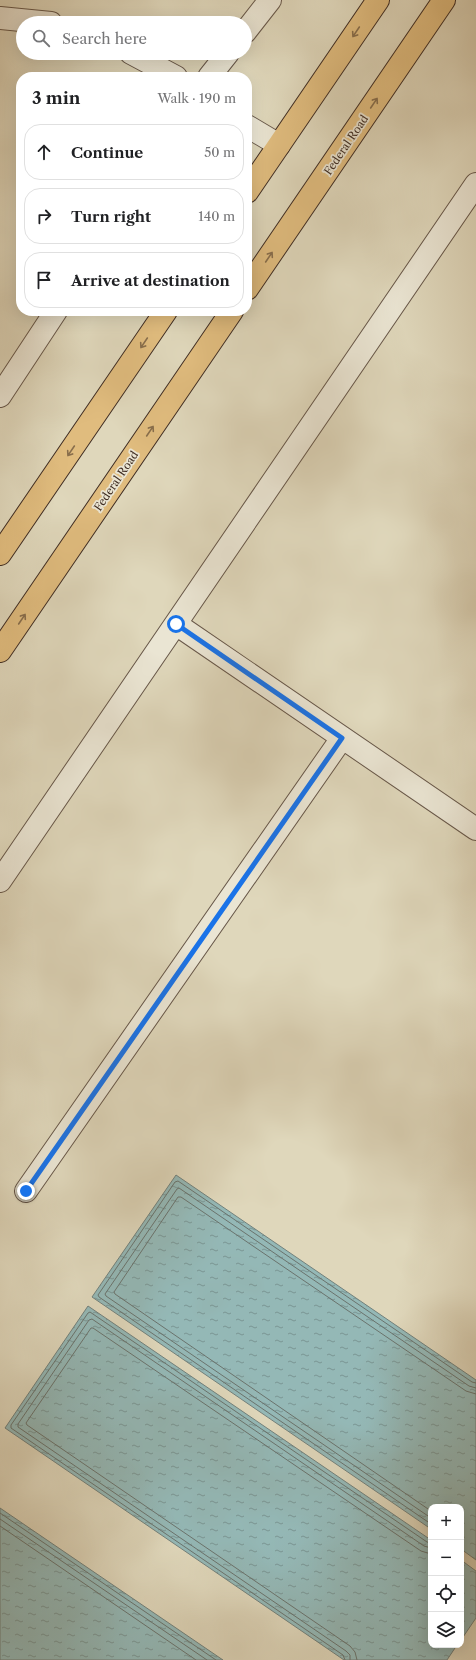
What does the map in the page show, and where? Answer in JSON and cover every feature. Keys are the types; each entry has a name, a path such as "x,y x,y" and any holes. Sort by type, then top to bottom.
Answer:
{"main road":[{"path":"252,185 378,0"},
{"name":"Federal Road","path":"252,282 444,0"},
{"path":"0,554 163,316"},
{"name":"Federal Road","path":"0,651 229,316"}],"lane":[{"path":"252,23 270,0"},
{"path":"0,18 16,20"},
{"path":"144,60 167,72"},
{"path":"213,72 222,60"},
{"path":"252,129 279,145"},
{"path":"0,881 476,184"},
{"path":"0,396 53,316"},
{"path":"176,624 476,829"},
{"path":"26,1191 342,738"}],"water":[{"path":"176,1175 476,1380 476,1560 464,1551 464,1504 428,1504 428,1527 92,1297"},
{"path":"88,1306 428,1538 428,1648 455,1648 447,1660 344,1660 5,1428"},
{"path":"0,1508 223,1660 0,1660"},
{"path":"464,1562 476,1571 476,1618 464,1636"}],"route":[{"path":"26,1191 342,738 176,624"}]}
